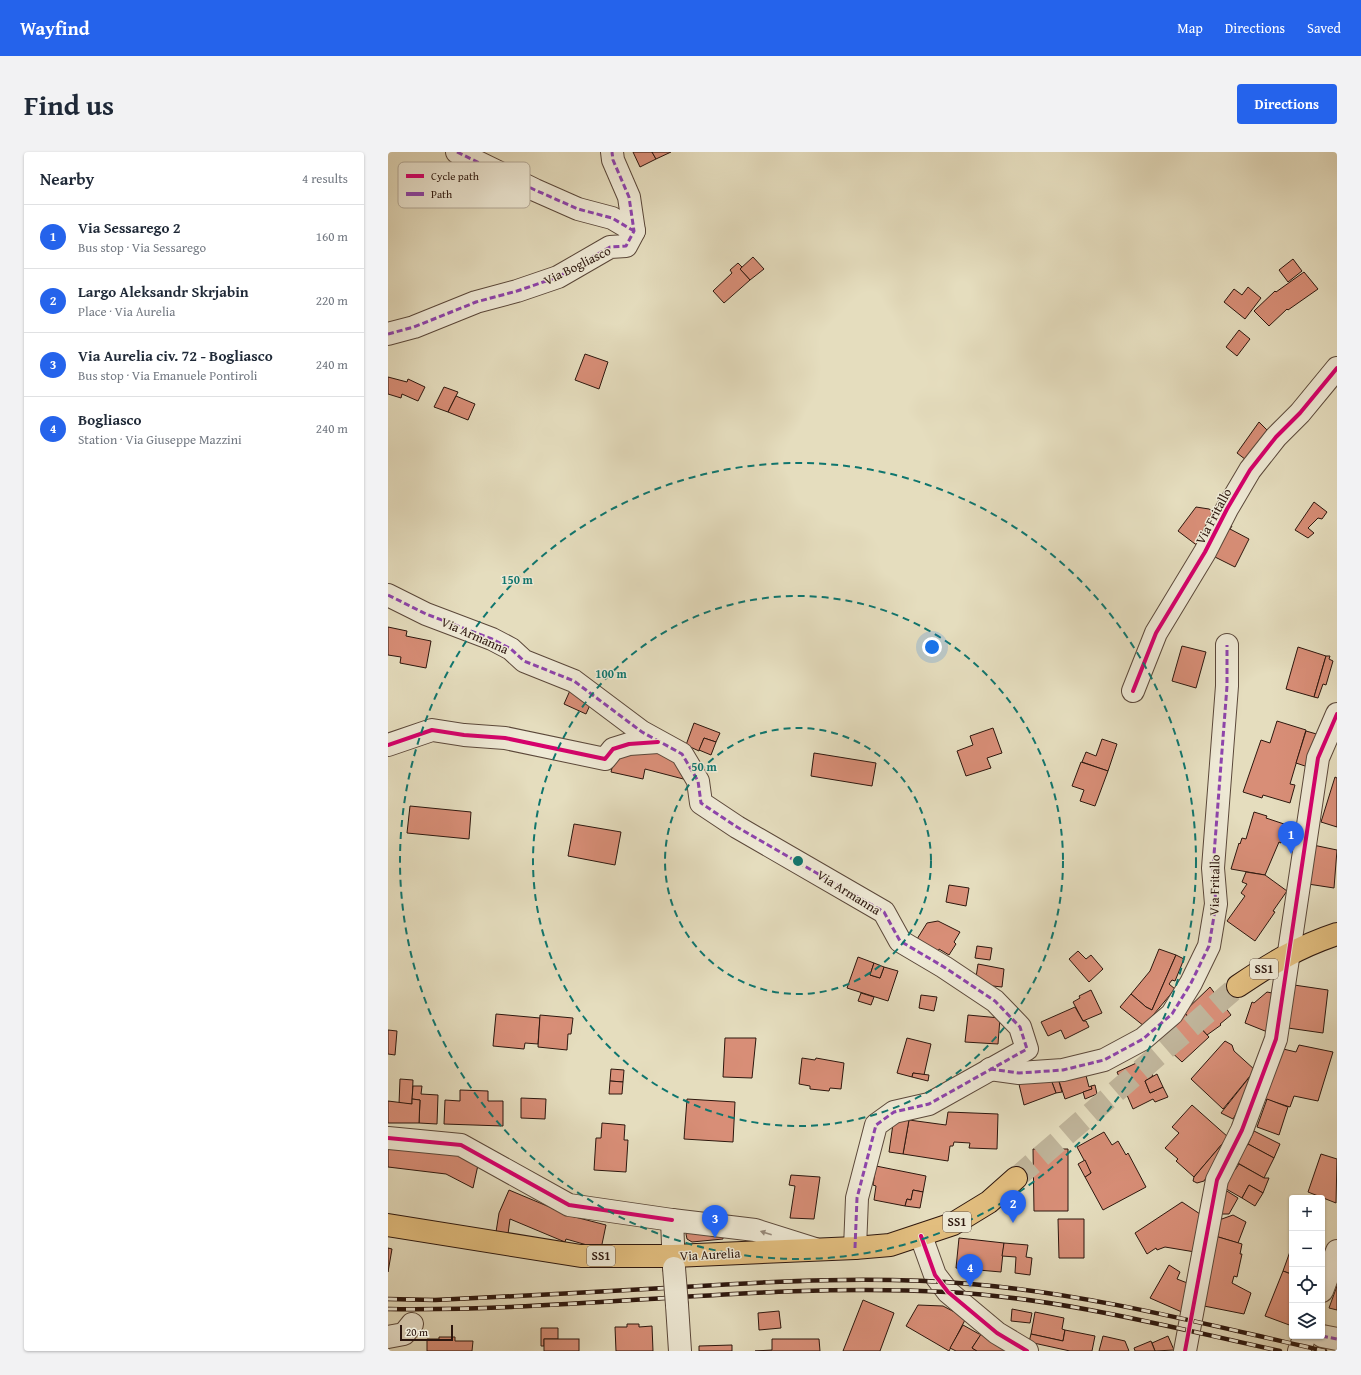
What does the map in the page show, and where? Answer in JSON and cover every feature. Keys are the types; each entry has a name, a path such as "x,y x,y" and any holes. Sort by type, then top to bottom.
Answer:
{"main road":[{"name":"SS1","path":"1238,986 1290,952 1312,942 1337,934"},
{"name":"Via Aurelia","path":"388,1225 581,1256 674,1262 890,1245 921,1236 959,1220 989,1202 1016,1178"}],"street":[{"path":"457,152 478,162"},
{"path":"612,152 613,160 629,197 634,232"},
{"path":"530,186 578,209 612,218 634,232"},
{"name":"Via Bogliasco","path":"388,334 414,327 476,302 517,291 558,277 610,246 626,246 634,232"},
{"name":"Via Fritallo","path":"1133,691 1156,633 1205,552 1226,509 1250,470 1276,437 1300,413 1337,368"},
{"name":"Via Armanna","path":"388,595 426,614 492,639 511,648 524,661 574,681 642,732 682,754 698,781 701,803 737,827 884,912 900,941 944,966 995,1001 1020,1027 1027,1049 929,1104 894,1112 876,1125 857,1198 854,1248"},
{"name":"Via Fritallo","path":"990,1069 1019,1073 1063,1070 1104,1060 1143,1039 1172,1014 1191,983 1209,946 1216,904 1213,868 1226,686 1227,645"},
{"path":"1185,1351 1217,1180 1242,1130 1276,1039 1318,758 1337,714"},
{"path":"388,745 432,730 464,735 505,738 605,759 613,749 629,744 658,742"},
{"path":"388,1138 461,1145 569,1205 755,1230 816,1250"},
{"path":"672,1220 680,1351"},
{"path":"921,1236 936,1275 948,1292 997,1333 1027,1351"},
{"path":"1325,1282 1337,1251"},
{"path":"388,1337 404,1334 412,1324"},
{"path":"1325,1336 1337,1338"},
{"path":"1299,1351 1304,1339"}],"building":[{"path":"633,152 652,152 656,159 640,167"},
{"path":"652,152 671,152 656,159"},
{"path":"753,257 764,269 750,280 740,269"},
{"path":"1293,259 1302,271 1288,282 1279,270"},
{"path":"738,263 742,267 740,269 750,280 724,303 713,291 732,273 730,270"},
{"path":"1304,272 1318,289 1288,310 1287,309 1269,326 1254,311 1275,291 1276,292"},
{"path":"1248,287 1261,298 1245,319 1224,302 1234,289 1242,295"},
{"path":"1239,330 1250,339 1237,356 1226,347"},
{"path":"585,354 608,362 599,389 575,380"},
{"path":"388,377 407,382 408,379 425,387 418,401 402,394 401,398 388,394"},
{"path":"444,387 458,392 448,412 434,407"},
{"path":"456,396 475,404 468,420 448,412"},
{"path":"1259,422 1271,434 1250,463 1237,453"},
{"path":"1314,502 1327,512 1322,519 1318,518 1308,528 1314,533 1308,538 1295,530"},
{"path":"1196,507 1209,509 1221,516 1203,550 1178,531"},
{"path":"1225,522 1232,526 1230,529 1249,539 1235,567 1213,556"},
{"path":"388,627 407,631 406,636 431,641 426,668 400,663 401,657 388,655"},
{"path":"1182,646 1206,652 1196,688 1172,681"},
{"path":"1298,647 1326,656 1314,697 1286,689"},
{"path":"1326,656 1330,656 1329,659 1333,661 1326,685 1323,684 1318,698 1314,697"},
{"path":"572,686 594,696 586,714 564,704"},
{"path":"1277,721 1306,730 1290,784 1295,785 1290,803 1263,795 1262,798 1243,792 1261,740 1270,743"},
{"path":"694,723 720,733 716,742 704,738 699,751 686,745"},
{"path":"993,728 1002,753 987,758 991,768 966,776 957,751 973,745 970,736"},
{"path":"1306,731 1320,735 1308,767 1296,763"},
{"path":"704,738 716,742 711,755 699,750"},
{"path":"1102,739 1117,744 1108,771 1082,762 1086,752 1096,756"},
{"path":"639,745 682,758 691,781 645,769 643,779 611,772 616,751"},
{"path":"814,753 876,763 872,786 811,776"},
{"path":"1081,762 1108,771 1095,806 1080,801 1084,790 1072,786"},
{"path":"1335,777 1337,778 1337,827 1321,822"},
{"path":"410,806 471,812 469,839 407,833"},
{"path":"1254,812 1267,816 1266,818 1284,824 1283,826 1287,827 1281,843 1279,842 1265,875 1231,869 1239,843 1240,844 1242,838 1246,839"},
{"path":"574,824 621,832 615,865 568,856"},
{"path":"1313,845 1337,850 1334,888 1308,884"},
{"path":"1246,872 1265,875 1287,891 1273,911 1275,912 1255,941 1227,921 1245,896 1241,893 1247,884 1242,882"},
{"path":"949,885 969,888 966,906 946,902"},
{"path":"938,921 960,932 954,942 956,944 949,955 939,949 938,952 917,939 927,923"},
{"path":"977,946 992,948 990,960 975,958"},
{"path":"1159,949 1176,955 1152,1010 1146,1007 1131,994 1150,971"},
{"path":"1078,951 1086,959 1091,955 1103,969 1089,982 1069,959"},
{"path":"1176,955 1184,959 1175,981 1172,980 1169,984 1175,989 1144,1026 1120,1007 1131,994 1146,1007 1152,1010"},
{"path":"858,957 874,963 870,975 880,978 884,967 898,971 888,1001 847,988"},
{"path":"874,963 884,967 880,978 870,975"},
{"path":"978,964 1004,969 1002,987 975,984"},
{"path":"1294,985 1328,990 1323,1033 1288,1028"},
{"path":"1210,987 1231,1015 1220,1024 1221,1025 1207,1035 1196,1023 1202,1019 1196,1012 1189,1018 1184,1012"},
{"path":"1091,990 1102,1013 1083,1021 1073,1002 1080,998 1079,996"},
{"path":"1267,992 1277,994 1270,1033 1245,1023 1252,1002 1254,1003"},
{"path":"861,993 874,997 871,1005 858,1001"},
{"path":"921,995 937,997 934,1011 919,1008"},
{"path":"1075,1007 1083,1021 1086,1021 1089,1027 1065,1039 1061,1030 1048,1036 1041,1022"},
{"path":"1184,1012 1189,1018 1196,1012 1202,1019 1196,1023 1209,1037 1182,1062 1166,1047 1170,1043 1169,1037 1165,1032"},
{"path":"496,1014 540,1018 538,1044 525,1043 524,1049 493,1046"},
{"path":"540,1015 573,1018 571,1034 568,1034 567,1050 538,1047"},
{"path":"968,1015 1000,1018 998,1044 965,1042"},
{"path":"388,1030 397,1031 395,1055 388,1054"},
{"path":"1165,1032 1169,1037 1170,1043 1166,1047 1159,1040"},
{"path":"725,1038 756,1038 752,1078 723,1077"},
{"path":"907,1038 931,1044 924,1075 913,1073 912,1077 897,1073"},
{"path":"1225,1041 1232,1045 1234,1051 1255,1070 1223,1109 1191,1079"},
{"path":"1299,1045 1333,1052 1318,1101 1294,1096 1290,1107 1265,1099 1279,1048 1296,1052"},
{"path":"802,1058 815,1060 816,1058 844,1063 841,1089 830,1088 829,1091 810,1089 810,1086 799,1084"},
{"path":"1145,1059 1153,1076 1145,1081 1150,1093 1163,1087 1168,1097 1155,1102 1153,1099 1133,1109 1117,1072"},
{"path":"1084,1068 1089,1087 1091,1086 1092,1089 1065,1099 1057,1075"},
{"path":"611,1069 624,1070 623,1082 610,1081"},
{"path":"1255,1070 1241,1105 1233,1119 1221,1113"},
{"path":"913,1073 929,1075 928,1081 912,1077"},
{"path":"1157,1074 1163,1087 1150,1093 1145,1081"},
{"path":"1057,1075 1062,1092 1056,1093 1050,1077"},
{"path":"1017,1076 1050,1077 1056,1093 1024,1105"},
{"path":"400,1079 413,1080 412,1104 399,1104"},
{"path":"610,1081 623,1082 622,1094 609,1094"},
{"path":"1095,1085 1097,1094 1085,1099 1083,1092 1092,1089 1091,1086"},
{"path":"413,1086 422,1086 421,1094 438,1095 437,1124 419,1123 420,1100 412,1099"},
{"path":"460,1090 488,1091 488,1101 503,1101 503,1126 444,1124 445,1100 460,1101"},
{"path":"521,1098 546,1099 545,1119 521,1118"},
{"path":"412,1099 420,1100 419,1123 388,1123 388,1101 412,1104"},
{"path":"687,1099 735,1102 733,1142 684,1139"},
{"path":"1267,1099 1288,1107 1279,1135 1257,1127"},
{"path":"1192,1105 1228,1137 1194,1177 1176,1161 1178,1159 1165,1148 1179,1133 1172,1127"},
{"path":"948,1112 998,1114 997,1149 969,1148 970,1143 954,1142 953,1146 950,1146 948,1161 903,1154 909,1120 946,1125"},
{"path":"894,1117 909,1120 903,1154 889,1152"},
{"path":"602,1123 625,1125 624,1140 628,1140 626,1172 594,1170 596,1138 601,1138"},
{"path":"1254,1131 1280,1144 1274,1158 1248,1144"},
{"path":"1104,1132 1112,1145 1118,1141 1126,1155 1128,1153 1146,1187 1103,1210 1085,1177 1091,1173 1077,1147"},
{"path":"1228,1137 1231,1140 1204,1181 1197,1183 1193,1181 1194,1177"},
{"path":"388,1142 455,1152 478,1165 473,1188 446,1174 388,1167"},
{"path":"1248,1144 1274,1158 1264,1178 1236,1162"},
{"path":"1033,1149 1068,1149 1068,1211 1034,1211"},
{"path":"1321,1154 1337,1159 1336,1203 1325,1199 1325,1195 1316,1195 1308,1192"},
{"path":"1085,1160 1091,1173 1085,1177 1078,1164"},
{"path":"1239,1164 1264,1178 1269,1178 1263,1193 1249,1185 1242,1198 1221,1186 1232,1169 1235,1170"},
{"path":"876,1166 926,1176 923,1192 913,1190 911,1200 907,1199 905,1206 874,1200 876,1186 873,1185"},
{"path":"791,1175 820,1177 814,1219 790,1218 795,1186 789,1185"},
{"path":"1249,1185 1263,1193 1255,1206 1242,1198"},
{"path":"1222,1188 1238,1198 1229,1214 1220,1214"},
{"path":"509,1190 571,1216 606,1225 601,1249 566,1239 565,1242 510,1219 508,1234 496,1232 499,1213"},
{"path":"913,1190 923,1192 920,1208 905,1206 907,1199 911,1200"},
{"path":"1182,1202 1203,1216 1195,1252 1165,1247 1157,1250 1156,1248 1147,1254 1135,1233"},
{"path":"1233,1215 1246,1222 1238,1243 1215,1236 1219,1220"},
{"path":"1058,1219 1084,1219 1084,1258 1059,1258"},
{"path":"688,1232 723,1235 723,1239 692,1242 687,1239 686,1234"},
{"path":"1215,1236 1242,1244 1240,1254 1242,1254 1237,1277 1234,1276 1232,1283 1251,1293 1244,1314 1199,1305"},
{"path":"959,1238 1004,1243 1001,1272 956,1268"},
{"path":"1004,1243 1028,1245 1026,1257 1032,1258 1030,1275 1015,1273 1016,1257 1002,1256"},
{"path":"388,1248 392,1249 388,1272"},
{"path":"1289,1254 1289,1273 1283,1271"},
{"path":"1169,1265 1180,1272 1177,1279 1195,1286 1184,1313 1150,1298"},
{"path":"1283,1271 1289,1273 1289,1325 1265,1316"},
{"path":"1337,1286 1337,1310 1329,1308"},
{"path":"863,1300 894,1313 880,1351 843,1351"},
{"path":"918,1305 943,1306 966,1318 949,1351 906,1326"},
{"path":"1012,1309 1032,1313 1030,1323 1011,1321"},
{"path":"779,1311 781,1328 759,1330 758,1313"},
{"path":"1035,1312 1064,1318 1062,1329 1065,1330 1063,1341 1031,1334"},
{"path":"627,1324 639,1324 639,1327 652,1326 653,1351 616,1351 615,1327 627,1327"},
{"path":"963,1325 979,1334 982,1333 972,1348 977,1351 956,1351 950,1348"},
{"path":"541,1328 558,1328 558,1339 544,1339 544,1346 541,1346"},
{"path":"985,1328 1015,1351 977,1351 972,1348"},
{"path":"1065,1330 1095,1336 1092,1351 1070,1351 1029,1342 1031,1334 1063,1341"},
{"path":"1103,1336 1125,1341 1129,1351 1099,1351"},
{"path":"1168,1336 1174,1350 1155,1351 1152,1343"},
{"path":"439,1337 455,1337 455,1341 473,1341 472,1351 427,1351 427,1339 439,1339"},
{"path":"544,1339 579,1339 579,1351 544,1351"},
{"path":"772,1339 819,1339 820,1351 755,1351 772,1350"},
{"path":"1151,1341 1155,1351 1135,1351 1134,1348"},
{"path":"732,1345 732,1351 699,1351 699,1346"}],"tunnel":[{"path":"1016,1178 1238,986"}],"railway":[{"path":"388,1299 435,1300 791,1281 899,1280 971,1284 1060,1295 1193,1321 1325,1351"},
{"path":"388,1309 458,1309 528,1306 807,1291 877,1290 947,1292 989,1295 1073,1307 1156,1323 1280,1351"}],"marked path":[{"path":"457,152 478,162"},
{"path":"388,334 414,327 476,302 517,291 558,277 610,247 626,246 634,231 629,197 613,160 612,152"},
{"path":"530,188 578,209 612,218 634,231"},
{"path":"388,595 426,614 492,639 511,649 524,661 574,681 642,732 682,754 698,781 701,803 737,827 884,912 900,941 944,967 995,1001 1020,1027 1027,1049 929,1104 894,1112 876,1125 857,1198 855,1248"},
{"path":"990,1069 1019,1073 1063,1070 1104,1060 1143,1039 1172,1014 1191,983 1209,946 1216,904 1213,868 1227,686 1227,645"},
{"path":"1325,1337 1337,1339"}],"cycle path":[{"path":"1133,691 1156,633 1205,552 1227,509 1250,470 1276,437 1300,413 1337,368"},
{"path":"1185,1351 1217,1180 1242,1130 1276,1039 1318,758 1337,714"},
{"path":"388,745 432,730 464,735 505,738 605,759 613,749 629,744 658,742"},
{"path":"388,1138 461,1145 569,1205 672,1220"},
{"path":"921,1236 935,1275 948,1292 997,1333 1027,1351"}],"place":[{"name":"Via Sessarego 2","path":"1291,854"},
{"name":"Largo Aleksandr Skrjabin","path":"1013,1223"},
{"name":"Via Aurelia civ. 72 - Bogliasco","path":"715,1238"},
{"name":"Bogliasco","path":"970,1287"}]}
